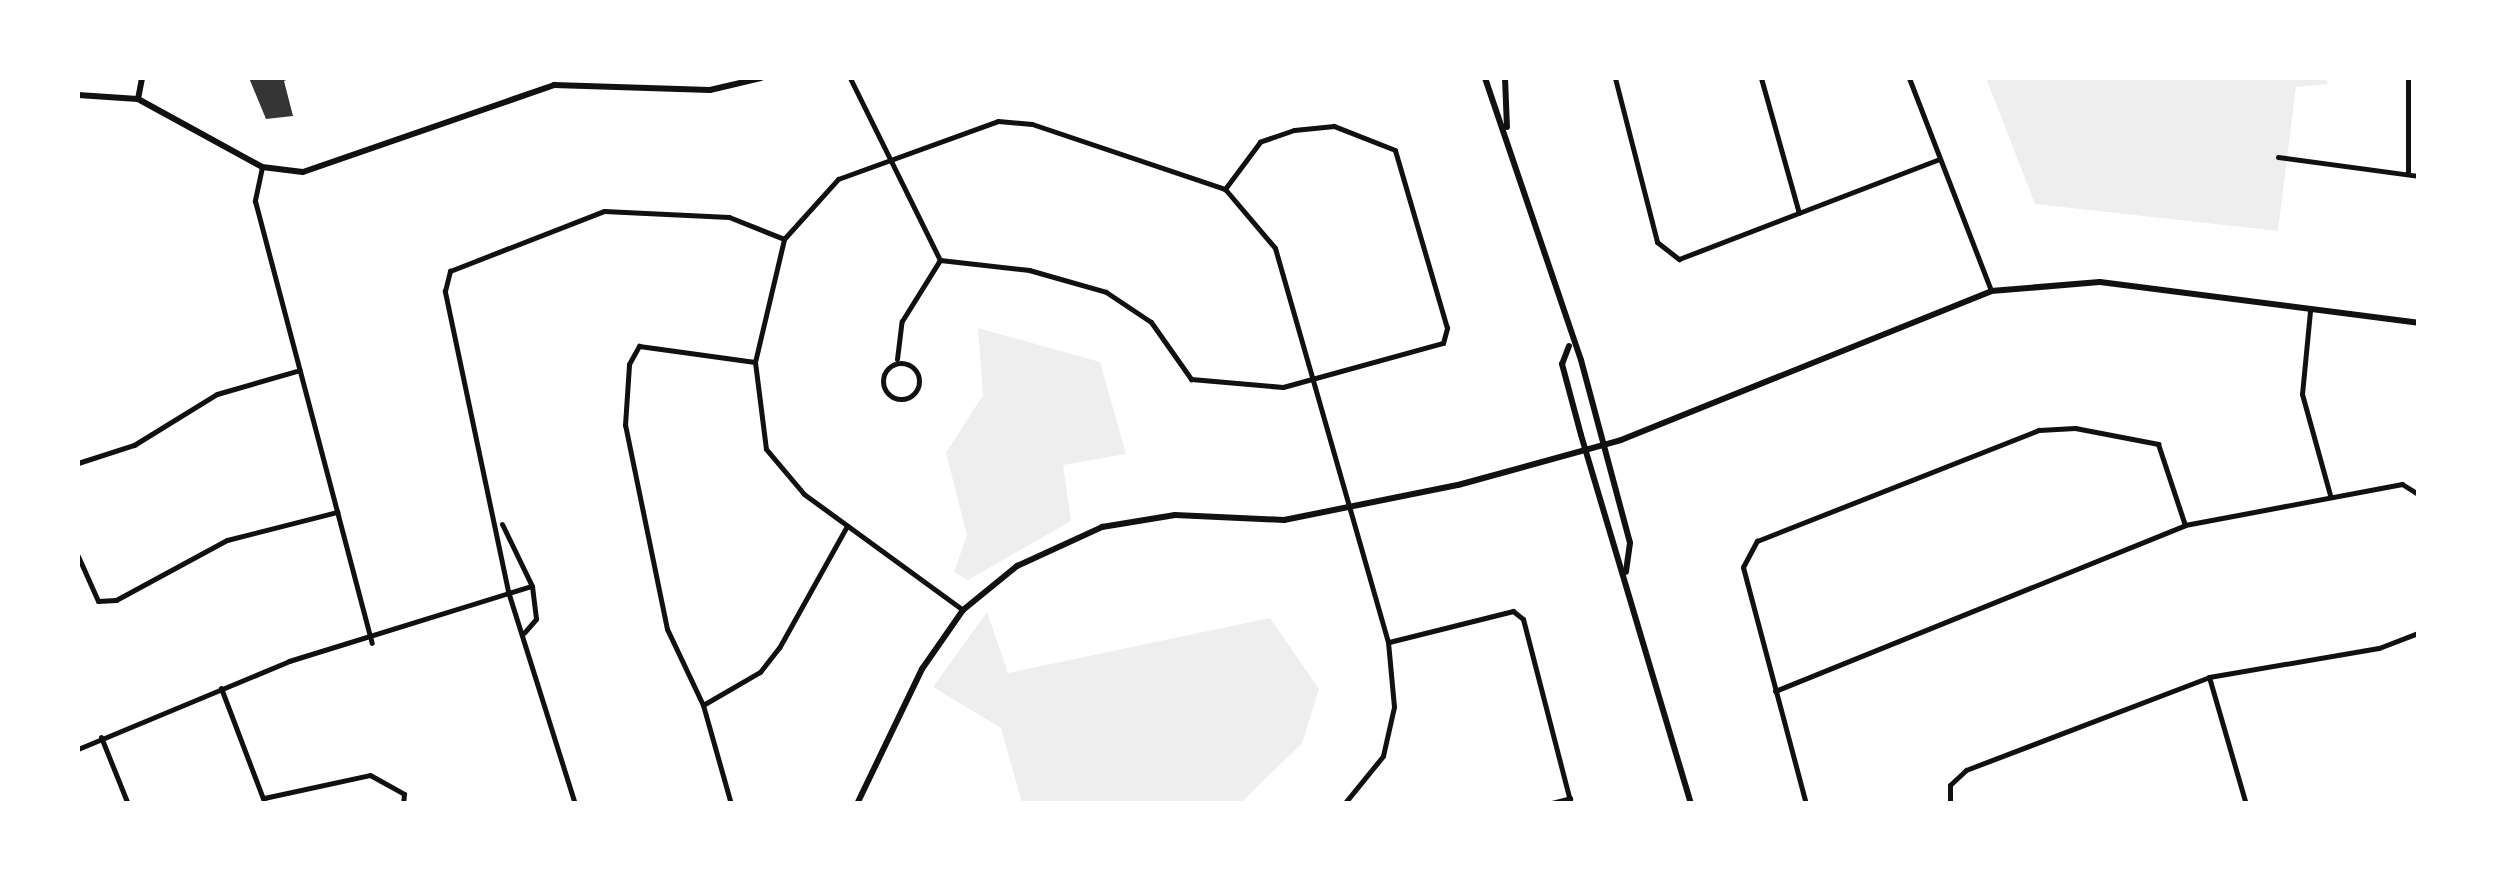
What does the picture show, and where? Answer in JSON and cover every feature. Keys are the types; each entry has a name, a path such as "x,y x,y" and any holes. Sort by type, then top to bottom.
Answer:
{"street":[{"path":"138,99 142,78"},
{"path":"78,94 138,99 262,167 342,165 554,85 710,90 761,78"},
{"path":"850,78 886,158 940,260"},
{"path":"1485,78 1507,128 1570,344 1604,444 1630,542 1626,572"},
{"path":"1506,78 1514,108 1507,128"},
{"path":"1615,78 1657,242 1670,256 1938,159"},
{"path":"1761,78 1799,212"},
{"path":"1909,78 1991,291"},
{"path":"2408,78 2408,174"},
{"path":"963,610 847,526 766,450 754,362 784,239 838,179 963,126 1032,124 1226,188 1275,248 1388,642 1394,707 1383,756 1344,804"},
{"path":"940,260 1028,270 1106,292 1151,322 1191,379 1315,380 1443,343 1448,328 1402,158 1334,126 1294,130 1260,142 1226,188"},
{"path":"2278,156 2418,176"},
{"path":"262,167 255,201 372,643"},
{"path":"575,804 508,591 499,519 462,382 445,291 450,271 604,211 729,217 784,239"},
{"path":"897,358 919,378 906,400 884,386 897,358 902,321 940,260"},
{"path":"858,804 922,670 963,610 1017,566 1102,527 1176,516 1266,522 1349,512 1604,444 1991,291 2100,282 2418,324"},
{"path":"2310,310 2302,394 2330,495"},
{"path":"731,804 703,705 668,628 629,461 628,364 640,346 661,342 754,362"},
{"path":"1570,344 1562,364 1691,804"},
{"path":"78,464 134,445 217,394 300,370"},
{"path":"1806,804 1743,568 1758,540 2039,430 2076,428 2158,444 2185,525"},
{"path":"1775,690 2185,525 2402,484 2418,494"},
{"path":"78,556 98,602 116,600 227,540 337,512"},
{"path":"499,519 532,586 536,619 524,633"},
{"path":"703,705 760,672 779,648 847,526"},
{"path":"78,749 221,688 372,643 508,591 532,586"},
{"path":"1388,642 1513,611 1524,619 1570,801 1548,804"},
{"path":"1950,804 1950,785 1966,770 2208,677 2379,648 2418,633"},
{"path":"2208,677 2246,804"},
{"path":"221,688 265,801 370,775 404,794 402,804"},
{"path":"102,736 128,804"}],"shaded area":[{"path":"1986,78 2326,78 2328,84 2296,87 2278,231 2035,204"},
{"path":"978,328 1100,362 1126,454 1063,465 1071,521 968,580 954,572 967,535 946,453 983,395"},
{"path":"987,612 1008,673 1270,618 1319,689 1302,743 1241,803 1022,803 1001,728 933,687"}],"building":[{"path":"249,78 291,78 284,81 293,116 266,119"}]}
